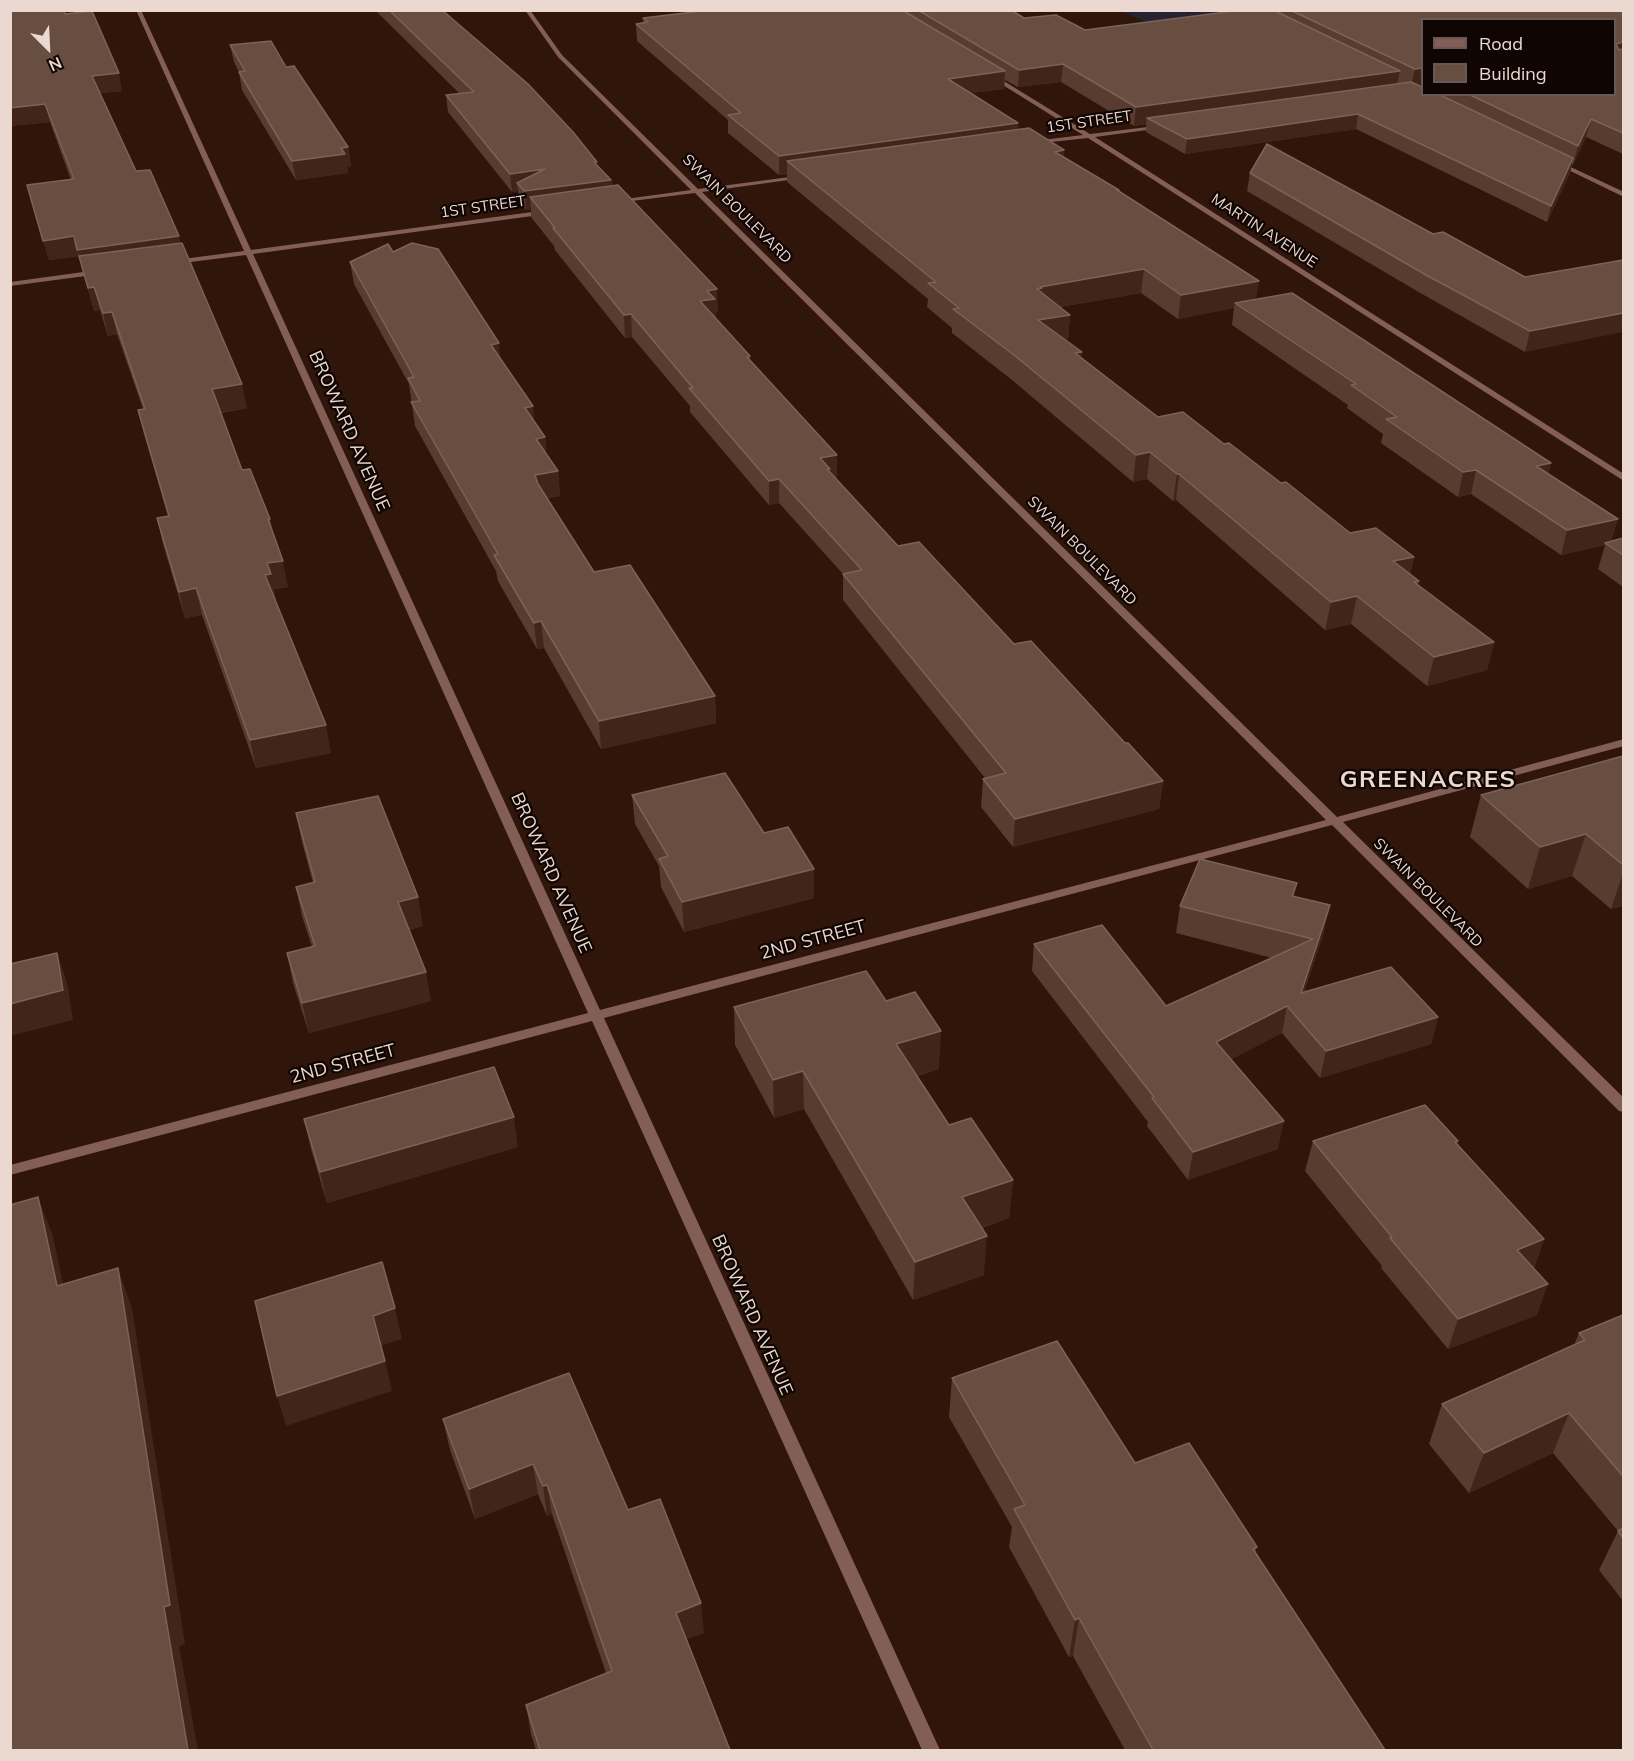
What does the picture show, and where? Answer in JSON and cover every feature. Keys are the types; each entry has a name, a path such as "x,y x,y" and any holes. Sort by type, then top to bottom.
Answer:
{"street":[{"name":"BROWARD AVENUE","path":"138,10 931,1750"},
{"name":"SWAIN BOULEVARD","path":"527,10 560,56 1623,1107"},
{"name":"MARTIN AVENUE","path":"983,71 1090,135 1623,478"},
{"name":"1ST STREET","path":"1030,144 1169,125"},
{"path":"1550,160 1623,195"},
{"path":"611,203 808,176"},
{"name":"1ST STREET","path":"170,263 552,211"},
{"path":"10,284 102,272"},
{"name":"2ND STREET","path":"10,1170 1334,821 1623,742"}],"shaded area":[{"path":"1120,11 1412,11 1168,31"}],"building":[{"path":"10,10 64,10 65,14 92,11 119,73 92,76 136,171 150,170 179,236 77,250 74,236 43,241 27,185 74,179 45,104 10,108"},
{"path":"389,10 442,10 528,84 573,132 597,162 594,162 611,180 524,191 517,183 545,169 510,174 446,95 474,92"},
{"path":"710,10 902,10 1005,71 948,79 1018,123 779,156 728,115 741,113 636,24 648,22 643,18"},
{"path":"918,10 1011,10 1024,18 1056,15 1085,30 1242,10 1273,10 1400,71 1136,107 1063,64 1019,70"},
{"path":"1290,10 1623,10 1623,42 1616,44 1616,18 1421,18 1421,68 1415,69"},
{"path":"271,41 286,67 294,66 348,147 341,148 345,154 292,161 239,72 245,71 230,45"},
{"path":"1616,44 1619,50 1623,49 1623,133 1591,119 1578,146 1472,96 1616,96"},
{"path":"1411,82 1421,87 1421,96 1442,96 1573,158 1551,206 1358,114 1187,139 1147,118"},
{"path":"1029,128 1064,150 1055,152 1119,190 1117,190 1259,281 1181,295 1144,269 1040,287 1042,288 1037,289 1070,315 1038,320 1082,352 1075,353 1158,417 1183,412 1224,444 1229,443 1281,483 1286,482 1350,533 1376,528 1414,557 1393,561 1419,581 1414,582 1494,642 1434,657 1357,596 1331,602 1179,474 1150,452 1136,455 1014,355 953,309 959,308 928,283 936,282 787,161"},
{"path":"1267,144 1433,234 1443,232 1525,277 1623,260 1623,313 1530,331 1426,275 1250,173"},
{"path":"618,185 717,289 707,291 715,299 700,301 750,356 747,357 837,455 820,458 830,469 827,469 898,546 919,542 1014,644 1031,641 1163,781 1015,819 983,779 1006,773 843,574 862,570 779,479 769,481 689,388 693,388 631,314 624,315 530,197"},
{"path":"182,243 242,384 212,389 242,470 250,469 270,519 268,519 283,561 267,563 271,574 265,575 326,725 250,740 196,588 179,592 157,518 169,516 138,410 145,409 112,312 103,313 94,287 88,288 79,256"},
{"path":"412,243 438,249 499,343 491,345 533,406 525,408 545,437 536,439 558,471 535,475 538,484 594,572 630,565 715,696 599,721 541,621 534,623 494,555 498,554 411,402 420,401 408,378 414,377 350,262 388,244 393,252"},
{"path":"1292,293 1551,463 1536,466 1618,519 1567,530 1476,470 1463,472 1386,419 1397,417 1351,385 1356,384 1235,303"},
{"path":"1623,538 1623,555 1605,543"},
{"path":"1623,756 1623,865 1586,834 1540,847 1481,795"},
{"path":"725,773 764,833 788,827 814,869 682,902 659,859 668,856 632,795"},
{"path":"378,796 418,897 398,902 426,972 302,1003 287,953 315,946 296,887 315,882 296,813"},
{"path":"1200,859 1297,883 1292,896 1330,905 1301,993 1391,967 1438,1017 1326,1051 1287,1006 1216,1042 1284,1121 1193,1152 1152,1098 1154,1097 1034,944 1102,925 1166,1006 1313,939 1180,906"},
{"path":"57,953 63,990 10,1004 10,964"},
{"path":"866,971 886,1001 915,992 941,1031 896,1044 949,1125 971,1118 1013,1180 962,1197 987,1236 915,1262 803,1071 773,1080 734,1007"},
{"path":"494,1067 514,1117 320,1172 304,1119"},
{"path":"1425,1105 1458,1141 1455,1142 1544,1239 1517,1250 1548,1284 1458,1319 1313,1141"},
{"path":"38,1197 57,1286 118,1268 170,1605 164,1607 188,1750 10,1750 10,1205"},
{"path":"382,1262 395,1308 373,1316 385,1361 277,1396 255,1301"},
{"path":"1623,1315 1623,1476 1569,1413 1484,1453 1442,1404 1585,1340 1579,1333"},
{"path":"1057,1341 1135,1463 1189,1443 1257,1547 1253,1549 1385,1750 1153,1750 1079,1618 1075,1620 1014,1509 1025,1505 952,1378"},
{"path":"569,1373 628,1510 660,1499 701,1603 676,1613 730,1750 540,1750 526,1705 612,1671 547,1485 543,1486 533,1464 469,1489 443,1419"},
{"path":"1623,1528 1623,1538 1618,1531"}],"district":[{"name":"GREENACRES","path":"1428,780"}]}
